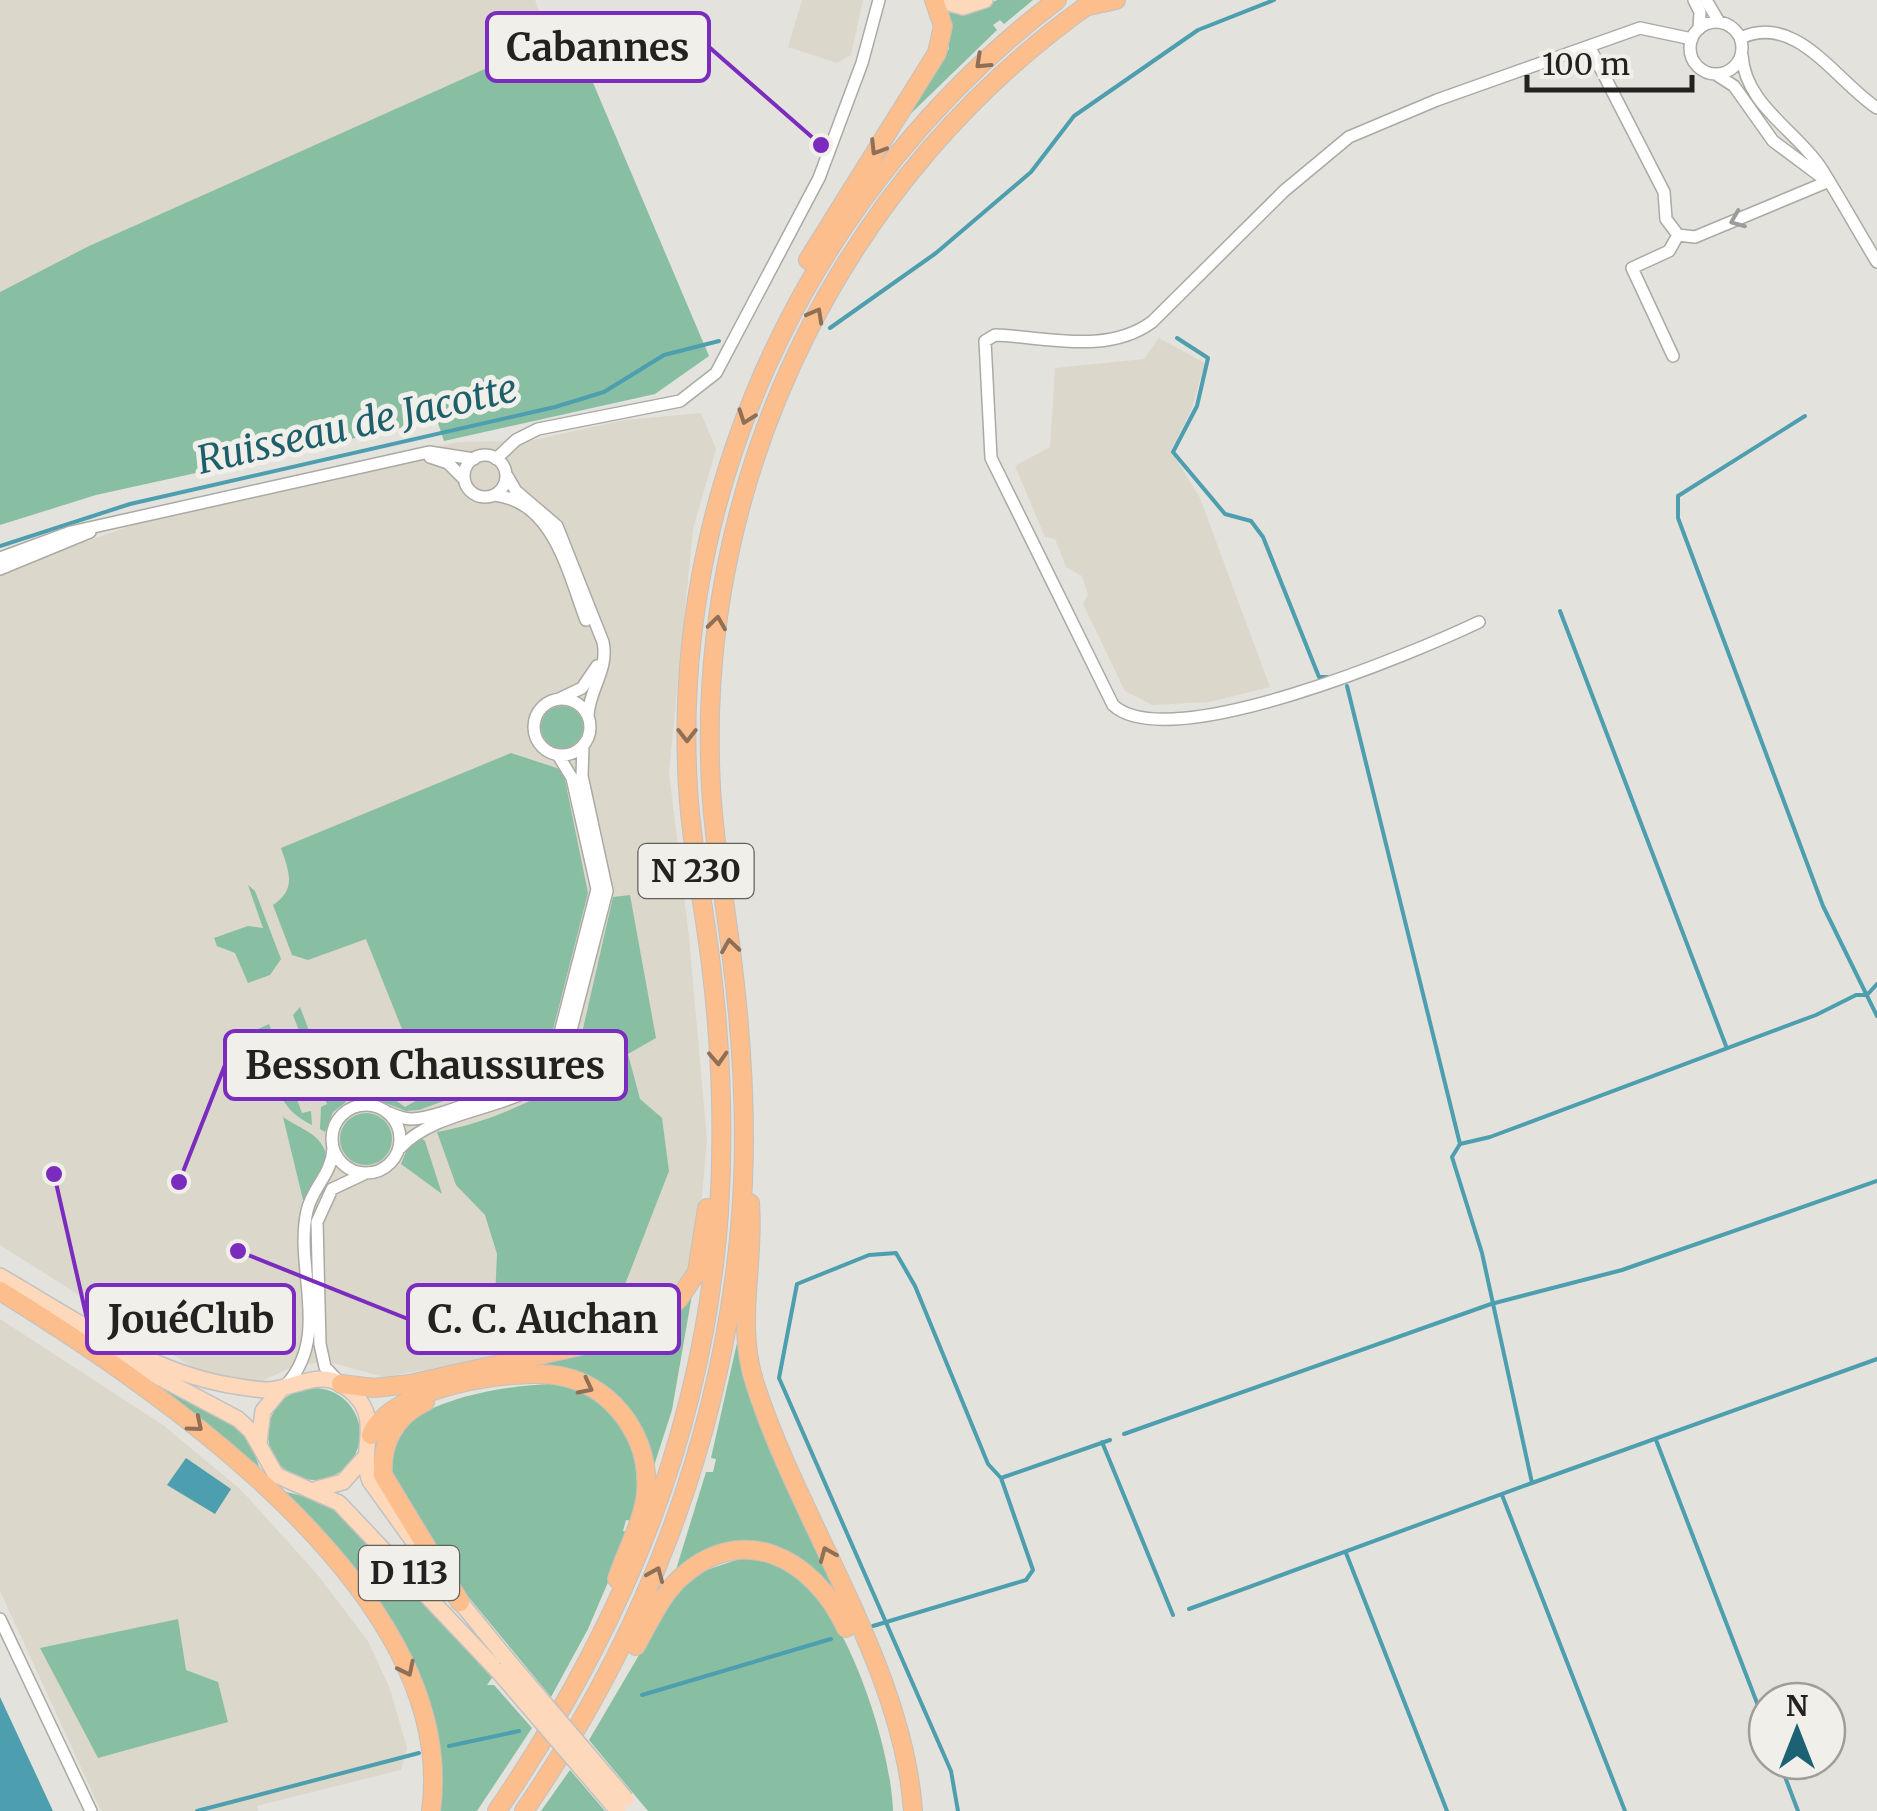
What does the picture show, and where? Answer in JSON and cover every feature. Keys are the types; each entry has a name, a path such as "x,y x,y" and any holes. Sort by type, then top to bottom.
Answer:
{"highway":[{"path":"760,378 809,256 938,53 943,26 936,0"},
{"name":"N 230","path":"497,1811 568,1700 614,1617 683,1428 716,1246 720,1109 711,964 687,768 688,690 708,541 760,378 819,262 908,138 982,61 1056,0"},
{"path":"1089,4 1116,0"},
{"name":"N 230","path":"524,1811 582,1725 658,1568 703,1437 726,1326 740,1226 743,1110 732,962 711,780 710,689 728,550 747,478 799,348 874,220 958,117 1023,54 1089,4"},
{"path":"341,1384 374,1388 410,1384 612,1339 656,1319 679,1299 701,1260 720,1109"},
{"path":"743,1110 752,1227 744,1306 750,1366 882,1687 907,1766 913,1811"},
{"path":"0,1290 113,1361 178,1410 301,1522 346,1576 405,1664 421,1701 434,1768 432,1811"},
{"path":"460,1602 386,1486 384,1447 396,1424 415,1407 521,1376"},
{"path":"371,1435 384,1412 411,1397 521,1376 562,1376 597,1391 627,1420 646,1473 642,1515 568,1700"},
{"path":"582,1725 682,1577 722,1553 781,1556 815,1580 838,1611 885,1730 901,1811"}],"main road":[{"path":"936,0 964,7 985,0"},
{"path":"0,1276 84,1326 174,1368 240,1387 268,1390 313,1377 341,1384 363,1405 371,1435 366,1455 343,1482 308,1489 276,1475 259,1444 230,1414 0,1290"},
{"path":"259,1444 263,1411 286,1385"},
{"name":"D 113","path":"366,1455 366,1471 377,1493 502,1664"},
{"name":"D 113","path":"308,1489 327,1495 370,1532 502,1664 627,1807"}],"street":[{"path":"0,558 72,532 437,451 496,459 516,440 538,430 680,402 716,373 820,178 862,63 880,0"},
{"path":"1694,0 1700,12 1694,63 1734,86 1773,141 1820,167 1877,262"},
{"path":"1706,0 1719,22 1732,27 1741,38 1749,83 1795,150"},
{"path":"1479,622 1343,680 1268,700 1158,719 1124,716 1113,705 991,458 985,340 995,335 1104,341 1134,334 1152,322 1284,192 1350,137 1437,100 1640,28 1695,34 1719,22"},
{"path":"1741,38 1762,30 1783,33 1877,108"},
{"path":"1588,46 1664,192 1666,219 1678,235 1695,236 1827,182"},
{"path":"1716,74 1732,69 1742,55"},
{"path":"1673,356 1632,268 1669,251 1678,235"},
{"path":"286,1385 303,1359 308,1328 306,1211 331,1169 334,1125 348,1110 368,1104 403,1118 429,1115 527,1078 553,1060 597,889 572,778 558,755 542,746 534,730 541,708 582,688 598,663 596,644 550,529 512,498 473,493 464,479 442,460 416,456"},
{"path":"464,479 474,458"},
{"path":"341,1384 322,1358 317,1222 332,1189 387,1167 400,1148 423,1129 543,1082 562,1064 607,891 582,776 583,746 590,732 588,702 605,663 603,642 557,526 516,492 496,459"},
{"path":"494,495 503,486 506,474"},
{"path":"0,569 98,528"},
{"path":"559,699 576,702 588,716"},
{"path":"558,755 583,746"},
{"path":"389,1112 400,1128 400,1148"},
{"path":"333,1148 344,1165 364,1174"},
{"path":"0,1619 91,1811"}],"shaded area":[{"path":"0,0 535,0 550,40 89,246 0,292"},
{"path":"802,0 863,0 851,55 837,63 788,47"},
{"path":"1159,338 1205,363 1191,411 1171,450 1200,498 1270,687 1210,702 1152,705 1125,691 1083,604 1088,595 1082,576 1066,567 1055,539 1045,537 1015,466 1050,447 1055,368 1144,359"},
{"path":"701,413 716,449 693,529 669,772 707,1140 696,1261 674,1299 623,1325 488,1359 384,1377 329,1362 297,1365 257,1383 194,1368 0,1245 0,572 127,527 283,479 459,442 529,441 625,420"},
{"path":"0,1319 163,1425 241,1490 317,1574 368,1641 390,1689 407,1748 401,1770 257,1806 258,1811 101,1811 0,1591"}],"green space":[{"path":"997,0 1033,0 1004,24 1000,20 993,25 997,30 896,128 949,49 945,13 969,13"},
{"path":"574,38 709,356 655,394 444,441 437,420 96,495 0,525 0,292 89,246 550,40"},
{"path":"562,706 577,712 583,727 577,742 562,748 547,742 541,727 547,712"},
{"path":"511,753 563,770 588,893 546,1057 531,1069 419,1110 406,1111 352,1090 348,1083 356,1081 359,1090 383,1091 405,1107 428,1094 366,939 308,960 292,955 273,905 286,893 289,880 281,848"},
{"path":"248,885 255,891 281,959 270,975 248,983 235,953 217,946 214,938 248,926 263,928"},
{"path":"630,895 656,1038 628,1054 640,1099 662,1118 669,1171 624,1287 545,1284 495,1298 497,1254 485,1215 456,1185 437,1132 507,1111 572,1077 613,897"},
{"path":"300,1007 326,1075 346,1102 333,1112 325,1132 320,1129 321,1107 327,1104 293,1015"},
{"path":"269,1024 302,1113 311,1111 312,1125 286,1105 260,1058 231,1042"},
{"path":"341,1043 343,1049 335,1053 346,1080 331,1056"},
{"path":"366,1113 384,1121 392,1139 384,1157 366,1165 348,1157 340,1139 348,1121"},
{"path":"283,1117 306,1130 326,1152 328,1162 304,1204"},
{"path":"421,1138 442,1194 401,1164 410,1142"},
{"path":"693,1289 672,1410 652,1472 619,1413 594,1384 578,1373 532,1365 610,1345"},
{"path":"739,1334 850,1623 818,1573 795,1554 781,1549 745,1550 675,1573 706,1472 713,1472 716,1459 711,1458"},
{"path":"150,1381 234,1422 249,1437 260,1469 286,1492 328,1502 377,1549 492,1678 487,1685 494,1685 532,1728 477,1811 438,1811 438,1762 431,1719 398,1642 374,1608 315,1543"},
{"path":"549,1384 594,1400 611,1414 624,1431 636,1474 632,1521 626,1520 623,1531 629,1533 588,1629 551,1697 466,1594 387,1479 397,1429 413,1418 469,1396"},
{"path":"314,1388 332,1392 346,1402 356,1416 360,1434 356,1452 346,1466 332,1476 314,1480 296,1476 282,1466 272,1452 268,1434 272,1416 282,1402 296,1392"},
{"path":"742,1558 777,1564 792,1571 823,1602 866,1690 885,1755 893,1811 648,1811 589,1740 675,1594 698,1573"},
{"path":"178,1619 186,1670 218,1682 228,1722 98,1758 40,1648"},
{"path":"570,1770 605,1811 541,1811"}],"water":[{"path":"186,1458 231,1489 215,1514 167,1485"},
{"path":"0,1697 53,1811 0,1811"}],"waterway":[{"name":"Ruisseau de Jacotte","path":"830,328 936,253 1031,172 1074,116 1198,30 1274,0"},
{"path":"1177,338 1208,358 1197,406 1173,452 1225,514 1251,521 1263,537 1319,677 1327,677"},
{"name":"Ruisseau de Jacotte","path":"0,546 130,504 555,407 604,392 664,355 719,341"},
{"path":"1805,416 1678,496 1678,518 1823,906 1877,1016"},
{"path":"1560,611 1726,1046"},
{"path":"1189,1609 1532,1483 1482,1253 1452,1157 1460,1144 1347,686"},
{"path":"1460,1144 1490,1137 1816,1015 1856,995 1867,995 1877,984"},
{"path":"1124,1434 1491,1304 1622,1270 1877,1181"},
{"path":"958,1811 951,1771 779,1378 797,1284 869,1255 896,1253 915,1286 988,1464 1001,1478"},
{"path":"1532,1483 1877,1359"},
{"path":"873,1626 1026,1580 1033,1570 1001,1478 1110,1440"},
{"path":"1656,1440 1749,1681"},
{"path":"1102,1442 1173,1615"},
{"path":"1502,1495 1625,1811"},
{"path":"1346,1553 1447,1811"},
{"path":"642,1695 831,1639"},
{"path":"449,1746 519,1731"},
{"path":"197,1811 419,1753"},
{"path":"1787,1781 1798,1811"}],"place":[{"name":"Cabannes","path":"821,145"},
{"name":"JouéClub","path":"54,1174"},
{"name":"Besson Chaussures","path":"179,1182"},
{"name":"C. C. Auchan","path":"238,1251"}]}
